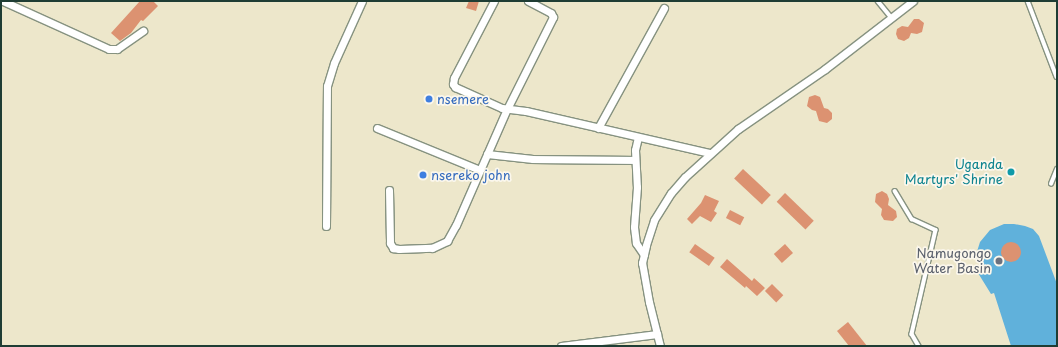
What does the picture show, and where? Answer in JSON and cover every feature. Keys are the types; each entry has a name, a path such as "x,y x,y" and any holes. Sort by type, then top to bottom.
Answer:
{"street":[{"path":"3,1 109,49 117,49 143,31"},
{"path":"326,226 327,86 334,63 362,1"},
{"path":"494,1 454,78 453,84 496,106 507,109 526,111 710,153"},
{"path":"390,190 391,246 399,249 432,248 447,241 452,234 507,109 553,17 551,13 528,1"},
{"path":"660,346 643,269 644,256 654,220 661,207 684,177 738,129 825,69 913,1"},
{"path":"598,128 664,8"},
{"path":"377,128 480,170"},
{"path":"638,137 635,160 637,187 634,236 638,248 644,256"},
{"path":"488,154 533,159 635,160"},
{"path":"561,346 657,334"}],"lane":[{"path":"878,1 891,17"},
{"path":"1028,1 1057,77"},
{"path":"1051,184 1057,169"},
{"path":"895,191 912,219 936,230 912,334 919,346"}],"water":[{"path":"1004,224 1025,226 1033,229 1039,236 1057,284 1057,346 1011,346 994,293 991,294 978,273 983,267 975,258 980,242 990,230"}],"building":[{"path":"140,1 153,1 158,6 143,21 141,20 131,33 120,41 111,33"},
{"path":"469,1 479,1 476,11 466,8"},
{"path":"914,19 919,19 924,23 922,32 917,34 911,33 909,38 904,41 898,39 896,34 897,29 902,26 908,27"},
{"path":"815,95 820,97 824,108 828,109 832,113 832,119 827,123 819,121 816,111 807,106 809,97"},
{"path":"743,169 771,195 762,204 734,179"},
{"path":"882,191 887,194 889,199 888,205 896,211 897,217 893,221 884,220 881,215 882,209 875,202 876,194"},
{"path":"785,193 814,221 805,229 777,202"},
{"path":"705,195 719,201 714,211 717,213 711,222 700,216 692,224 687,219 701,203"},
{"path":"730,210 744,217 740,225 726,218"},
{"path":"1007,242 1015,242 1021,248 1021,256 1015,262 1007,262 1001,256 1001,248"},
{"path":"695,244 715,258 709,266 689,252"},
{"path":"785,244 793,253 782,263 774,254"},
{"path":"727,259 752,281 754,278 765,288 757,296 746,286 745,288 720,267"},
{"path":"772,284 783,295 776,302 765,291"},
{"path":"848,322 867,346 849,346 837,331"}],"place":[{"name":"nsemere","path":"429,99"},
{"name":"Uganda Martyrs' Shrine","path":"1011,172"},
{"name":"nsereko john","path":"423,175"},
{"name":"Namugongo Water Basin","path":"999,261"}]}
